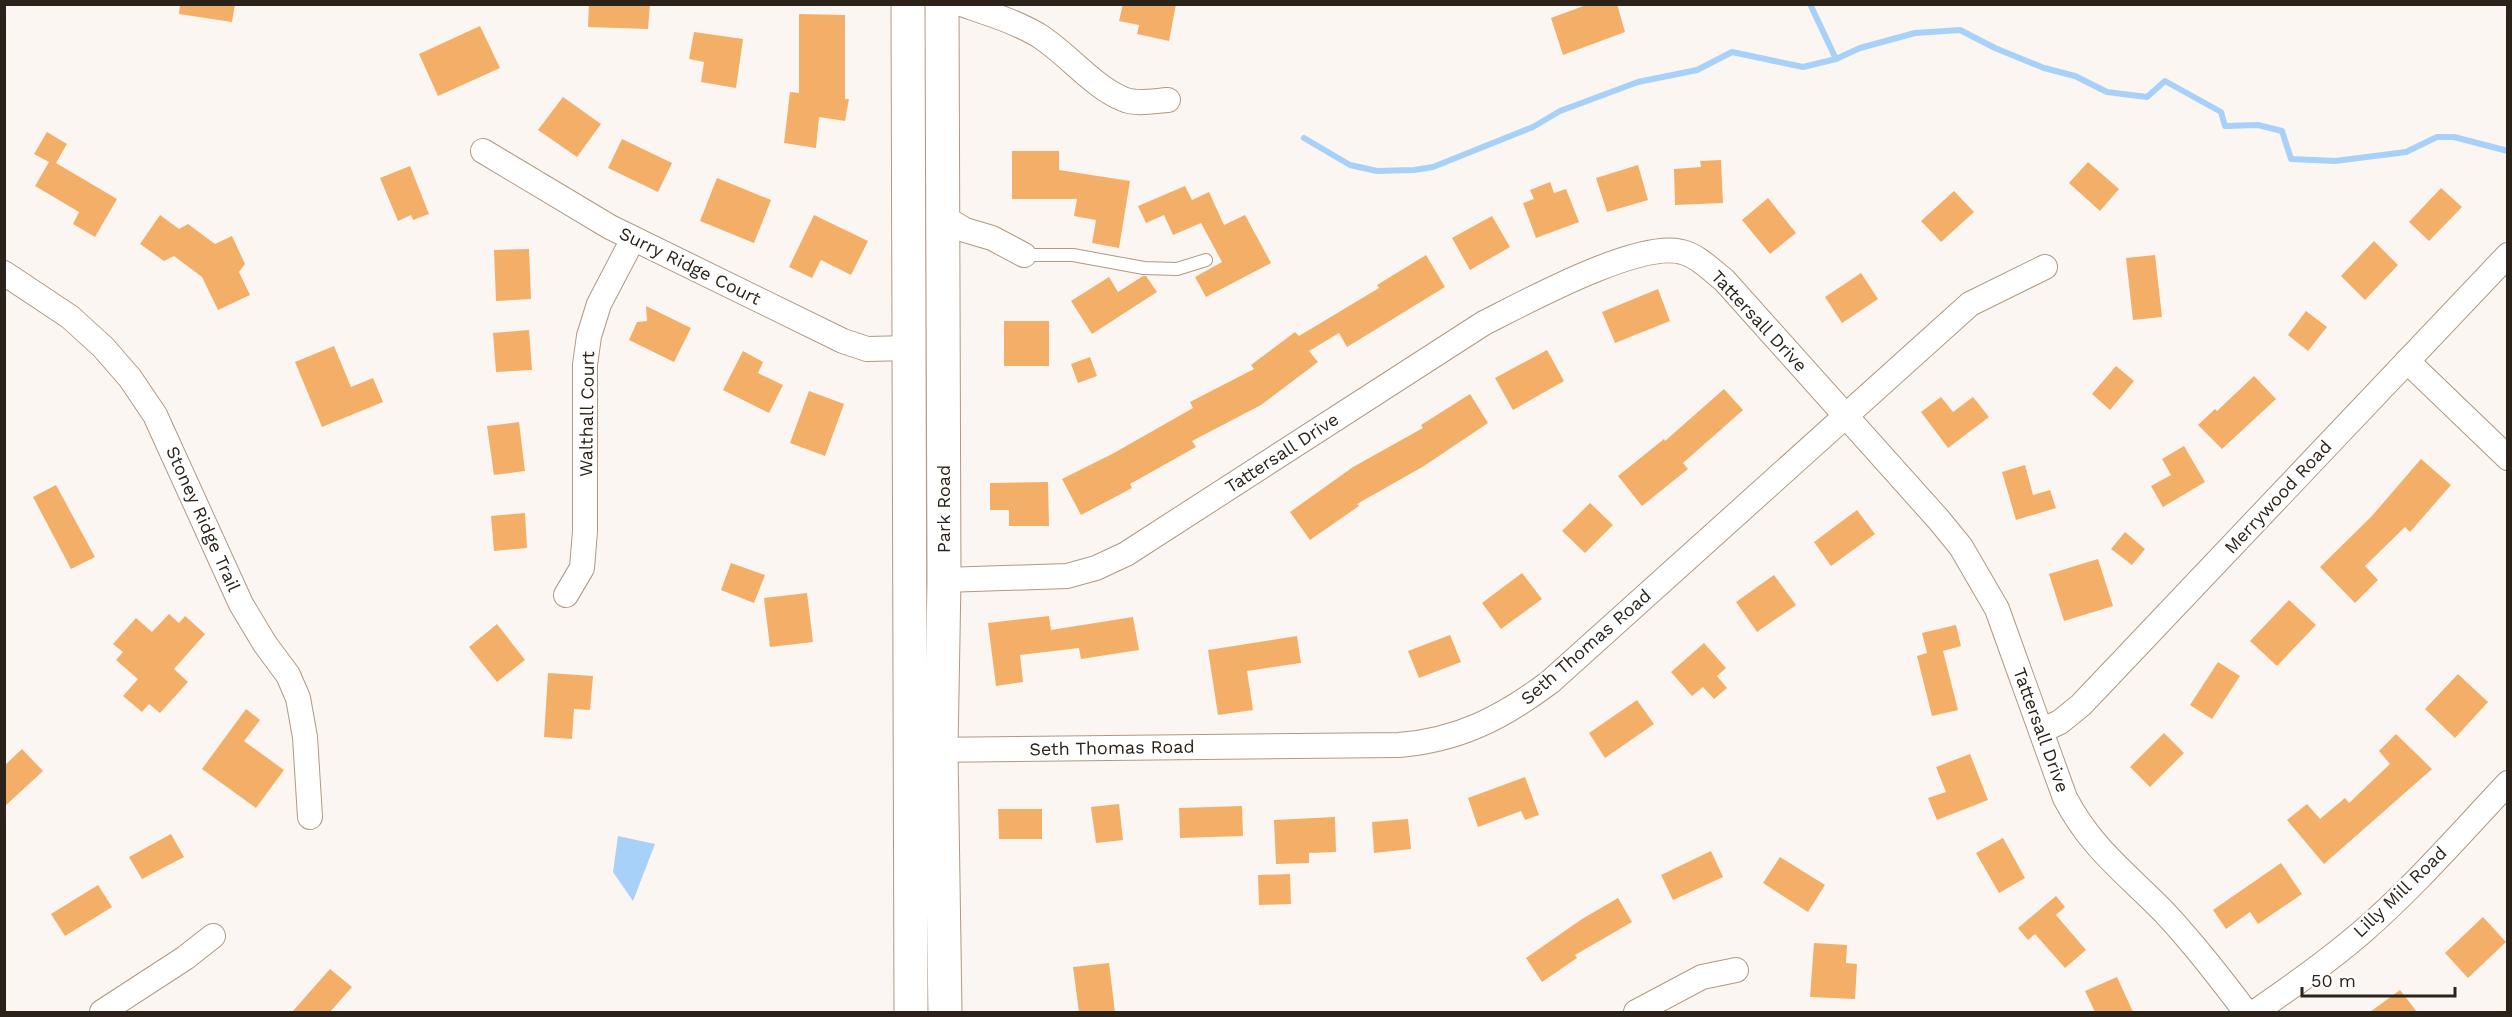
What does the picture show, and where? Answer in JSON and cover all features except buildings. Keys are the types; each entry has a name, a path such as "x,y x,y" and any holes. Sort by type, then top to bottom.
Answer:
{"main road":[{"name":"Park Road","path":"908,4 910,348 926,749 945,1012"},
{"name":"Park Road","path":"911,1012 926,749 944,580 942,4"}],"street":[{"path":"961,4 1007,20 1038,35 1107,90 1124,99 1138,102 1168,100"},
{"name":"Surry Ridge Court","path":"483,151 575,208 633,239 843,340 867,349 910,348"},
{"path":"942,216 965,230 992,238 1024,255"},
{"name":"Walthall Court","path":"566,595 582,568 585,531 585,365 589,336 599,304 633,239"},
{"name":"Tattersall Drive","path":"944,580 1052,578 1096,568 1126,554 1484,323 1546,291 1649,251 1666,249 1683,252 1699,260 1724,280 1961,547 1997,609 2065,798 2088,836 2202,953 2246,1012"},
{"name":"Merrywood Road","path":"2041,731 2060,722 2081,705 2508,255"},
{"name":"Seth Thomas Road","path":"926,749 1399,745 1453,736 1478,727 1519,706 1550,682 1970,304 2045,267"},
{"name":"Stoney Ridge Trail","path":"4,273 70,317 104,347 130,378 155,415 241,604 265,644 288,675 297,698 305,737 310,817"},
{"path":"2407,361 2508,458"},
{"name":"Lilly Mill Road","path":"2255,1012 2316,969 2397,900 2508,783"},
{"path":"102,1012 185,958 213,936"},
{"path":"1636,1012 1702,977 1736,970"}],"lane":[{"path":"1024,255 1073,255 1144,268 1177,269 1206,260"}],"water":[{"path":"618,836 655,844 633,901 613,872"}],"waterway":[{"path":"1810,4 1836,59"},
{"path":"1304,138 1350,165 1377,171 1433,167 1533,127 1560,111 1638,82 1697,70 1732,52 1803,67 1836,59 1860,48 1915,33 1960,30 1995,48 2044,68 2075,76 2107,92 2147,97 2165,81 2221,112 2225,126 2258,125 2282,131 2291,159 2335,161 2406,152 2437,137 2454,137 2508,151"}]}
